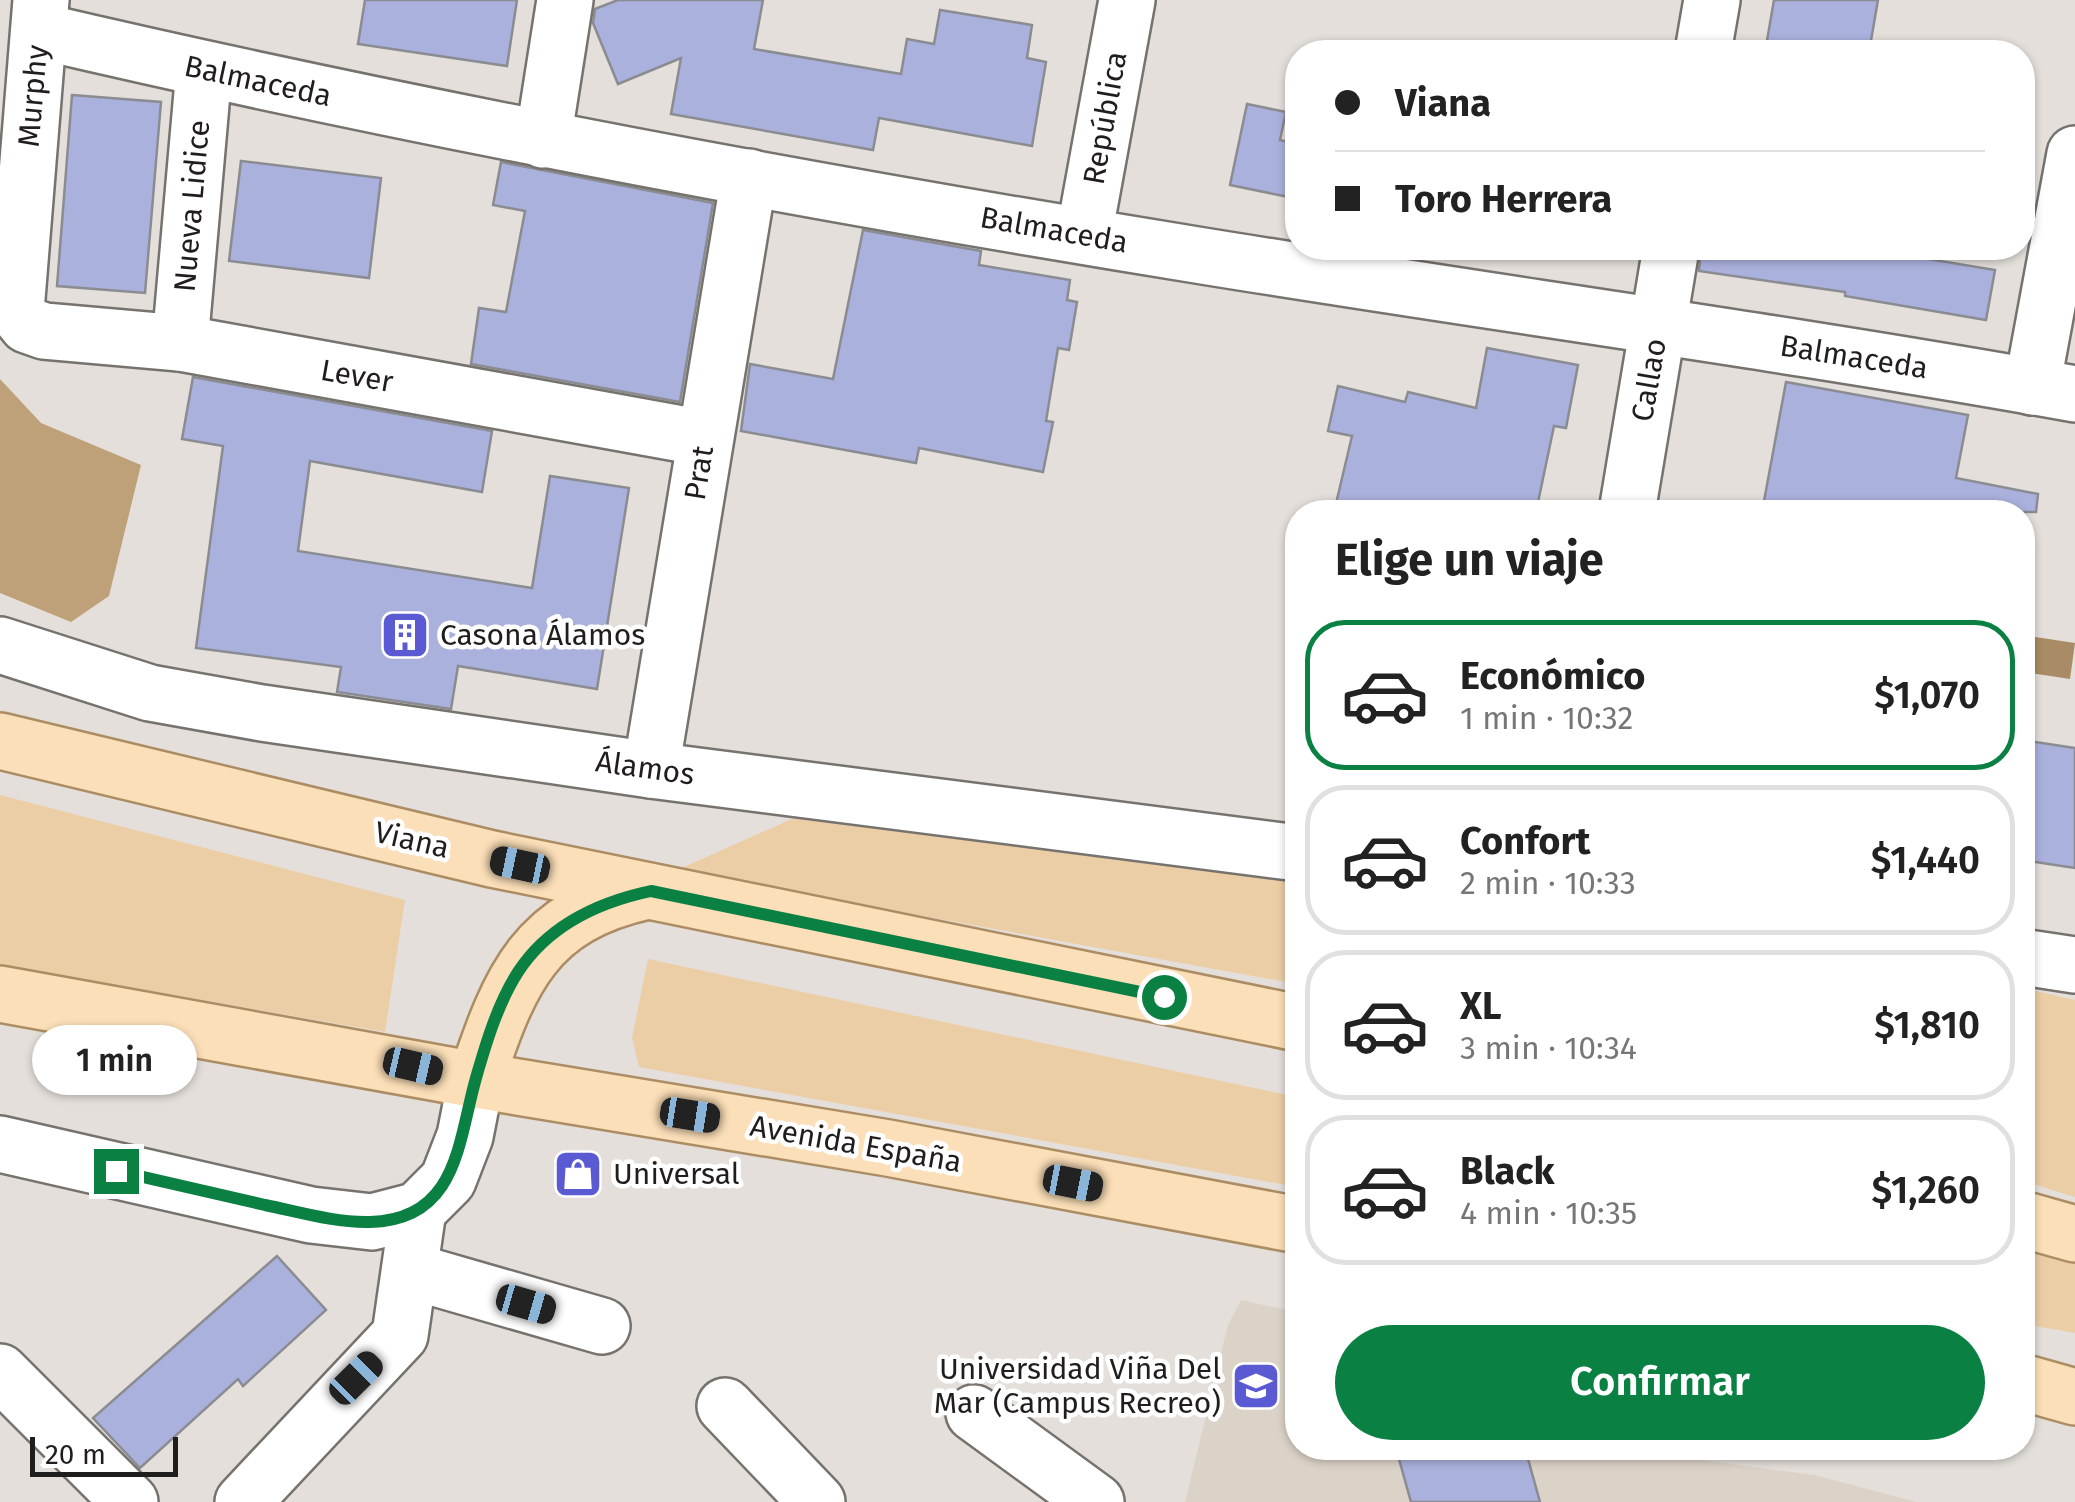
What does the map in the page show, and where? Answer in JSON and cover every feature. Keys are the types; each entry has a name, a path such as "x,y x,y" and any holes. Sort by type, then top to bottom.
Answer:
{"main road":[{"name":"Viana","path":"0,741 492,859 1285,1020"},
{"path":"476,1080 498,1014 518,972 540,946 593,908 651,891"},
{"name":"Avenida España","path":"0,994 476,1080 888,1148 1285,1223"},
{"path":"2035,1223 2075,1234"},
{"path":"2035,1385 2075,1396"}],"street":[{"path":"543,140 565,0"},
{"name":"República","path":"1084,236 1127,0"},
{"path":"1705,40 1712,0"},
{"name":"Balmaceda","path":"40,16 204,70 543,140 1084,236 2053,390"},
{"name":"Murphy","path":"16,311 40,16"},
{"name":"Nueva Lidice","path":"180,343 204,70"},
{"path":"2053,390 2075,154"},
{"name":"Prat","path":"651,770 749,177"},
{"name":"Callao","path":"1629,500 1669,260"},
{"name":"Lever","path":"16,311 27,325 44,330 180,343 704,438"},
{"name":"Álamos","path":"0,645 150,693 262,714 651,770 1285,851"},
{"path":"2035,959 2075,965"},
{"path":"0,1144 310,1215 372,1222 418,1210 448,1180 465,1136 476,1080"},
{"path":"243,1502 400,1334 418,1210"},
{"path":"411,1271 602,1326"},
{"path":"0,1372 130,1502"},
{"path":"725,1406 817,1502"},
{"path":"974,1412 1096,1502"}],"shaded area":[{"path":"0,379 41,423 141,465 109,596 71,622 0,593"},
{"path":"2035,637 2075,643 2070,679 2035,674"},
{"path":"0,795 405,900 385,1032 0,965"},
{"path":"794,818 1285,876 1285,982 675,871"},
{"path":"648,959 1285,1094 1285,1185 639,1067 632,1038"},
{"path":"2035,991 2075,1000 2075,1197 2035,1185"},
{"path":"2035,1251 2075,1263 2075,1333 2035,1326"},
{"name":"Universidad Viña Del Mar (Campus Recreo)","path":"1241,1300 1285,1309 1285,1460 1700,1460 1814,1475 1917,1502 1185,1502 1228,1325"}],"building":[{"path":"365,0 517,0 507,66 358,44"},
{"path":"618,0 763,0 754,49 901,74 907,39 934,44 940,10 1032,25 1027,58 1046,62 1032,146 879,118 873,150 671,114 681,58 618,84 593,23 595,9"},
{"path":"1774,0 1878,0 1871,40 1767,40"},
{"path":"72,95 161,102 145,293 57,286"},
{"path":"1247,104 1285,112 1280,140 1285,141 1285,196 1230,185"},
{"path":"241,161 381,178 369,278 229,261"},
{"path":"501,162 713,203 680,402 471,364 479,308 506,312 525,211 493,205"},
{"path":"863,230 981,251 979,265 1070,280 1067,300 1077,302 1069,350 1058,348 1046,421 1053,422 1043,472 919,448 916,463 741,431 750,364 833,379"},
{"path":"1700,260 1935,260 1995,270 1986,320 1845,296 1845,292 1699,271"},
{"path":"1487,348 1578,365 1566,428 1554,426 1539,500 1337,500 1352,436 1328,431 1338,386 1405,402 1408,392 1476,408"},
{"path":"193,377 492,431 482,492 310,461 298,551 532,588 550,476 629,488 597,689 458,666 451,709 337,692 341,667 196,648 223,446 182,439"},
{"path":"1786,382 1968,415 1956,478 2038,494 2036,512 2035,500 1764,500"},
{"path":"2035,742 2075,748 2075,868 2035,862"},
{"path":"277,1256 326,1310 243,1386 238,1379 140,1468 93,1418"},
{"path":"1399,1460 1528,1460 1540,1502 1411,1502"}],"place":[{"name":"Casona Álamos","path":"405,635"},
{"name":"Universal","path":"578,1174"},
{"name":"Universidad Viña Del Mar (Campus Recreo)","path":"1256,1386"}],"route":[{"path":"116,1171 310,1215 372,1222 418,1210 448,1180 465,1136 476,1080 498,1014 518,972 566,924 621,897 651,891 1164,997"}]}
